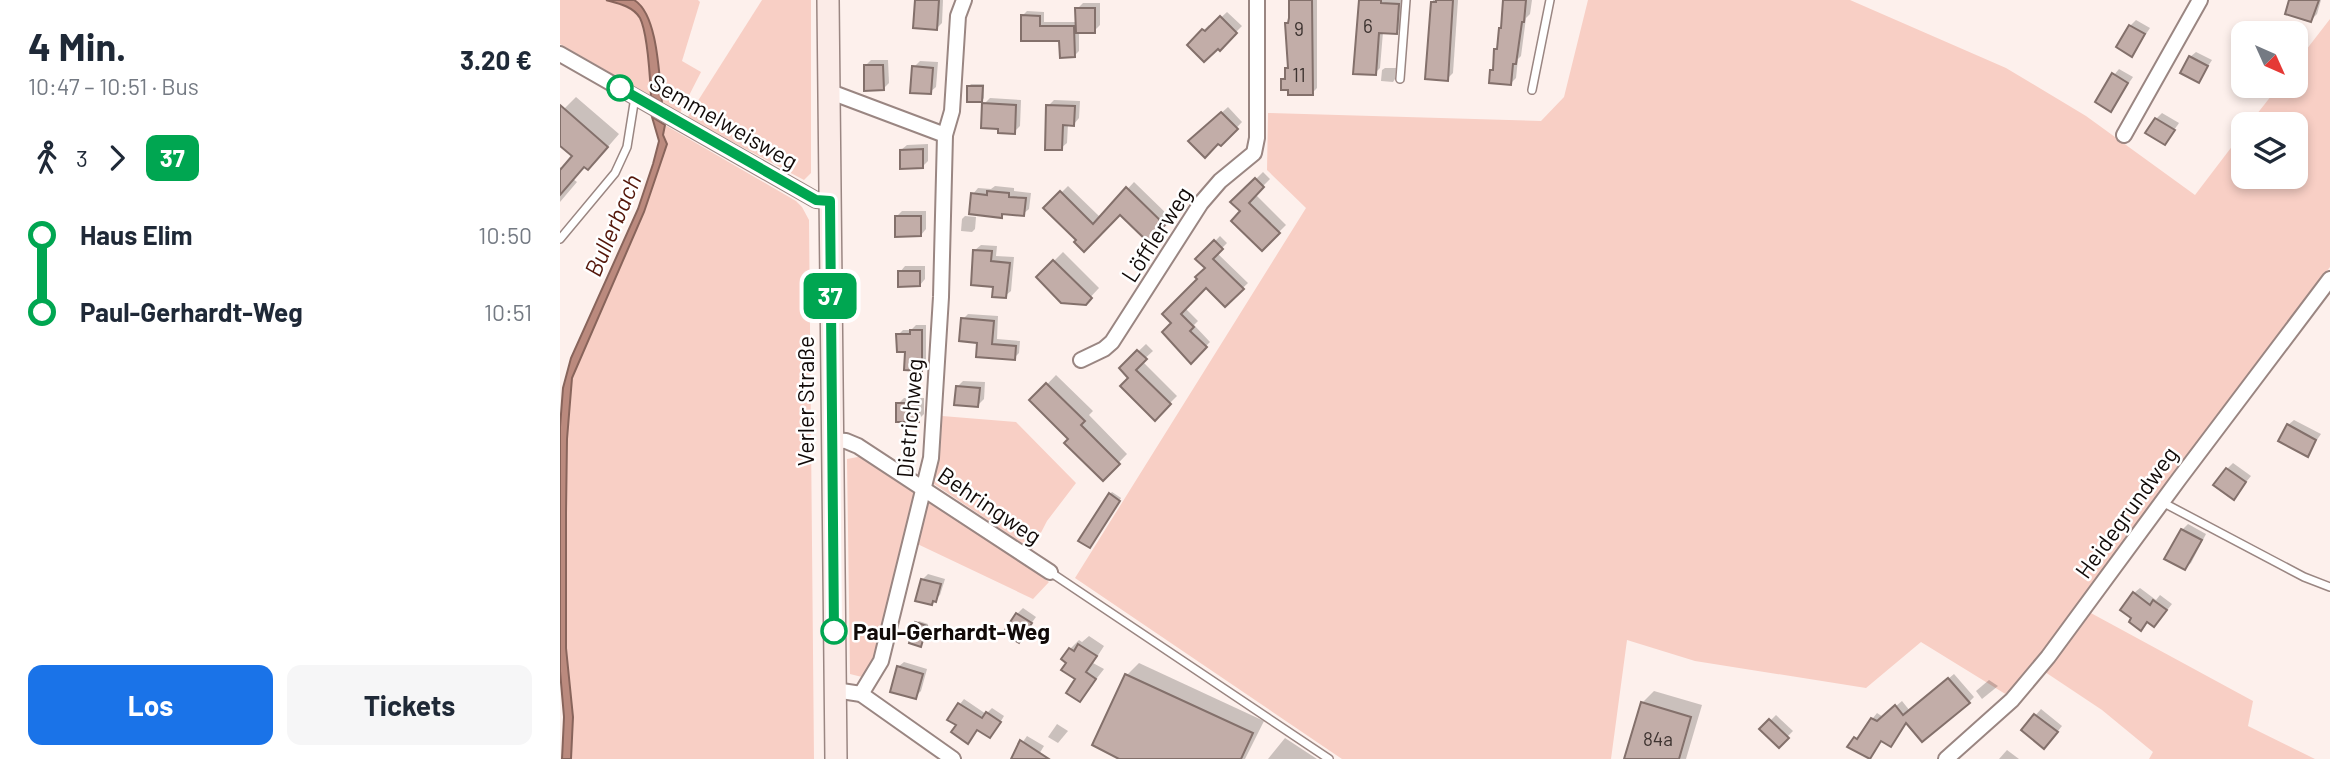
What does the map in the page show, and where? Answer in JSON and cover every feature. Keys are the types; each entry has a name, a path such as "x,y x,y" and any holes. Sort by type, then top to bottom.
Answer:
{"main road":[{"name":"Verler Straße","path":"828,0 836,759"}],"street":[{"name":"Dietrichweg","path":"861,694 881,661 931,458 942,296 945,135 952,111 958,16 964,0"},
{"name":"Löfflerweg","path":"1080,360 1104,349 1112,342 1201,203 1220,181 1254,153 1257,138 1256,0"},
{"path":"2124,135 2200,0"},
{"name":"Semmelweisweg","path":"560,54 816,200 830,201"},
{"path":"828,91 945,135"},
{"name":"Heidegrundweg","path":"1945,759 2012,700 2048,657 2161,502 2330,279"},
{"name":"Behringweg","path":"831,440 846,441 858,446 1050,572"},
{"path":"835,690 861,694 953,759"}],"lane":[{"path":"1400,79 1406,0"},
{"path":"1532,90 1550,0"},
{"path":"560,239 615,173 627,147 635,97"},
{"path":"2161,502 2304,577 2330,587"},
{"path":"1050,572 1329,759"}],"shaded area":[{"path":"560,0 608,1 635,12 641,22 646,42 651,96 560,44"},
{"path":"606,0 634,0 648,18 656,47 662,103 651,96 647,45 640,18 629,8"},
{"path":"634,0 700,2 682,61 701,72 680,113 662,103 652,32 642,7"},
{"path":"762,0 811,0 811,173 804,180 687,118"},
{"path":"1588,0 1850,0 2006,68 2086,116 2195,195 2231,148 2231,189 2308,189 2308,112 2258,112 2270,98 2308,98 2308,47 2330,19 2330,267 2043,653 2007,695 1921,642 1866,688 1695,661 1627,640 1611,759 1342,759 1075,578 1306,208 1267,170 1268,113 1541,121 1564,97"},
{"path":"652,117 665,125 663,135 667,144 644,212 572,378 567,439 566,648 573,717 571,759 562,759 564,717 560,671 560,427 563,388 571,358 638,209 653,164 659,141"},
{"path":"665,125 796,201 809,220 814,759 571,759 573,717 566,648 566,513 567,439 572,378 644,212 667,144 663,135"},
{"path":"942,416 1016,422 1076,483 1047,521 1032,550 931,482"},
{"path":"863,456 920,492 1049,582 1033,599 909,540 876,659 862,677 850,674 847,459"},
{"path":"2089,612 2253,701 2248,726 2315,759 2149,759 2153,752 2102,710 2045,672"}],"building":[{"path":"915,0 939,0 937,30 913,28"},
{"path":"1289,0 1312,0 1313,95 1288,95 1288,90 1281,90 1281,79 1285,79 1285,68 1288,68 1285,23 1288,23 1289,18"},
{"path":"1359,0 1381,0 1381,3 1399,4 1397,34 1379,33 1376,75 1353,74"},
{"path":"1453,0 1448,81 1425,79 1431,2"},
{"path":"1503,0 1526,0 1511,85 1489,83 1494,49 1497,49 1501,28"},
{"path":"2289,0 2319,0 2311,22 2285,14"},
{"path":"1075,8 1095,8 1095,33 1076,33"},
{"path":"1021,15 1040,16 1040,26 1074,26 1075,57 1060,58 1059,41 1021,41"},
{"path":"1220,16 1237,33 1220,51 1218,49 1204,62 1187,45 1202,29 1205,31"},
{"path":"2129,25 2145,34 2132,57 2116,47"},
{"path":"2189,56 2208,66 2199,83 2180,73"},
{"path":"864,65 883,65 884,90 864,91"},
{"path":"912,66 933,68 931,94 910,93"},
{"path":"2112,73 2128,83 2111,112 2095,102"},
{"path":"967,86 983,86 982,102 967,102"},
{"path":"982,103 1016,105 1015,134 981,128"},
{"path":"560,105 608,147 588,170 584,167 560,195 560,170 572,156 560,146"},
{"path":"1046,105 1075,106 1074,126 1063,125 1062,150 1045,150"},
{"path":"1221,112 1238,129 1205,158 1188,141"},
{"path":"2155,118 2175,130 2165,145 2145,133"},
{"path":"923,149 923,168 900,169 900,150"},
{"path":"1255,178 1264,187 1249,203 1280,233 1262,251 1231,221 1240,211 1230,202"},
{"path":"1126,187 1165,225 1149,243 1120,215 1084,252 1074,242 1076,240 1043,208 1060,191 1093,224"},
{"path":"987,191 1026,198 1024,216 1002,214 1002,218 969,214 971,193 987,195"},
{"path":"895,216 921,216 921,236 895,237"},
{"path":"1214,240 1223,249 1213,259 1244,289 1225,307 1206,288 1181,314 1194,327 1190,331 1207,347 1191,364 1162,332 1171,323 1162,314 1205,268 1195,259"},
{"path":"973,250 992,251 991,261 1010,263 1006,298 992,297 993,287 971,285"},
{"path":"1053,260 1092,298 1086,305 1061,303 1036,277"},
{"path":"898,271 920,271 920,286 898,287"},
{"path":"961,318 994,321 992,344 1016,346 1015,360 976,357 977,343 959,341"},
{"path":"910,330 922,330 922,371 904,370 905,352 897,352 896,334 910,334"},
{"path":"1137,350 1147,359 1136,370 1171,404 1155,421 1120,386 1128,378 1119,368"},
{"path":"1046,383 1085,421 1081,425 1120,464 1103,481 1064,443 1068,439 1029,400"},
{"path":"956,386 980,388 978,407 954,405"},
{"path":"896,403 919,403 919,422 896,422"},
{"path":"2287,424 2316,440 2308,457 2278,441"},
{"path":"2226,468 2246,482 2234,500 2213,485"},
{"path":"1109,493 1120,501 1090,548 1078,541"},
{"path":"2181,529 2202,540 2185,570 2164,559"},
{"path":"921,579 941,584 936,602 933,601 932,605 915,601"},
{"path":"2133,592 2150,605 2153,600 2167,610 2154,627 2147,622 2141,631 2129,622 2131,618 2120,610"},
{"path":"1016,613 1032,623 1019,643 1003,633"},
{"path":"915,622 927,626 921,647 909,643"},
{"path":"1078,644 1097,656 1086,672 1096,679 1080,702 1066,693 1075,679 1061,670 1066,663 1061,659 1069,648 1074,651"},
{"path":"897,666 923,674 916,699 890,692"},
{"path":"1125,674 1253,733 1241,759 1119,759 1092,745"},
{"path":"1948,678 1970,703 1922,742 1906,723 1891,747 1881,741 1870,759 1847,747 1854,737 1857,739 1871,718 1877,721 1895,705 1903,715"},
{"path":"1641,702 1691,717 1679,759 1624,759"},
{"path":"958,703 982,718 986,712 1001,722 990,738 977,730 968,744 951,732 956,725 947,720"},
{"path":"2034,714 2058,732 2044,749 2021,730"},
{"path":"1769,719 1789,738 1779,748 1759,729"},
{"path":"1020,740 1049,759 1011,759"}],"bus line":[{"name":"37","path":"620,88 816,200 830,201 834,631"}],"place":[{"name":"Paul-Gerhardt-Weg","path":"834,631"}],"water label":[{"name":"Bullerbach","path":"612,225"}]}
